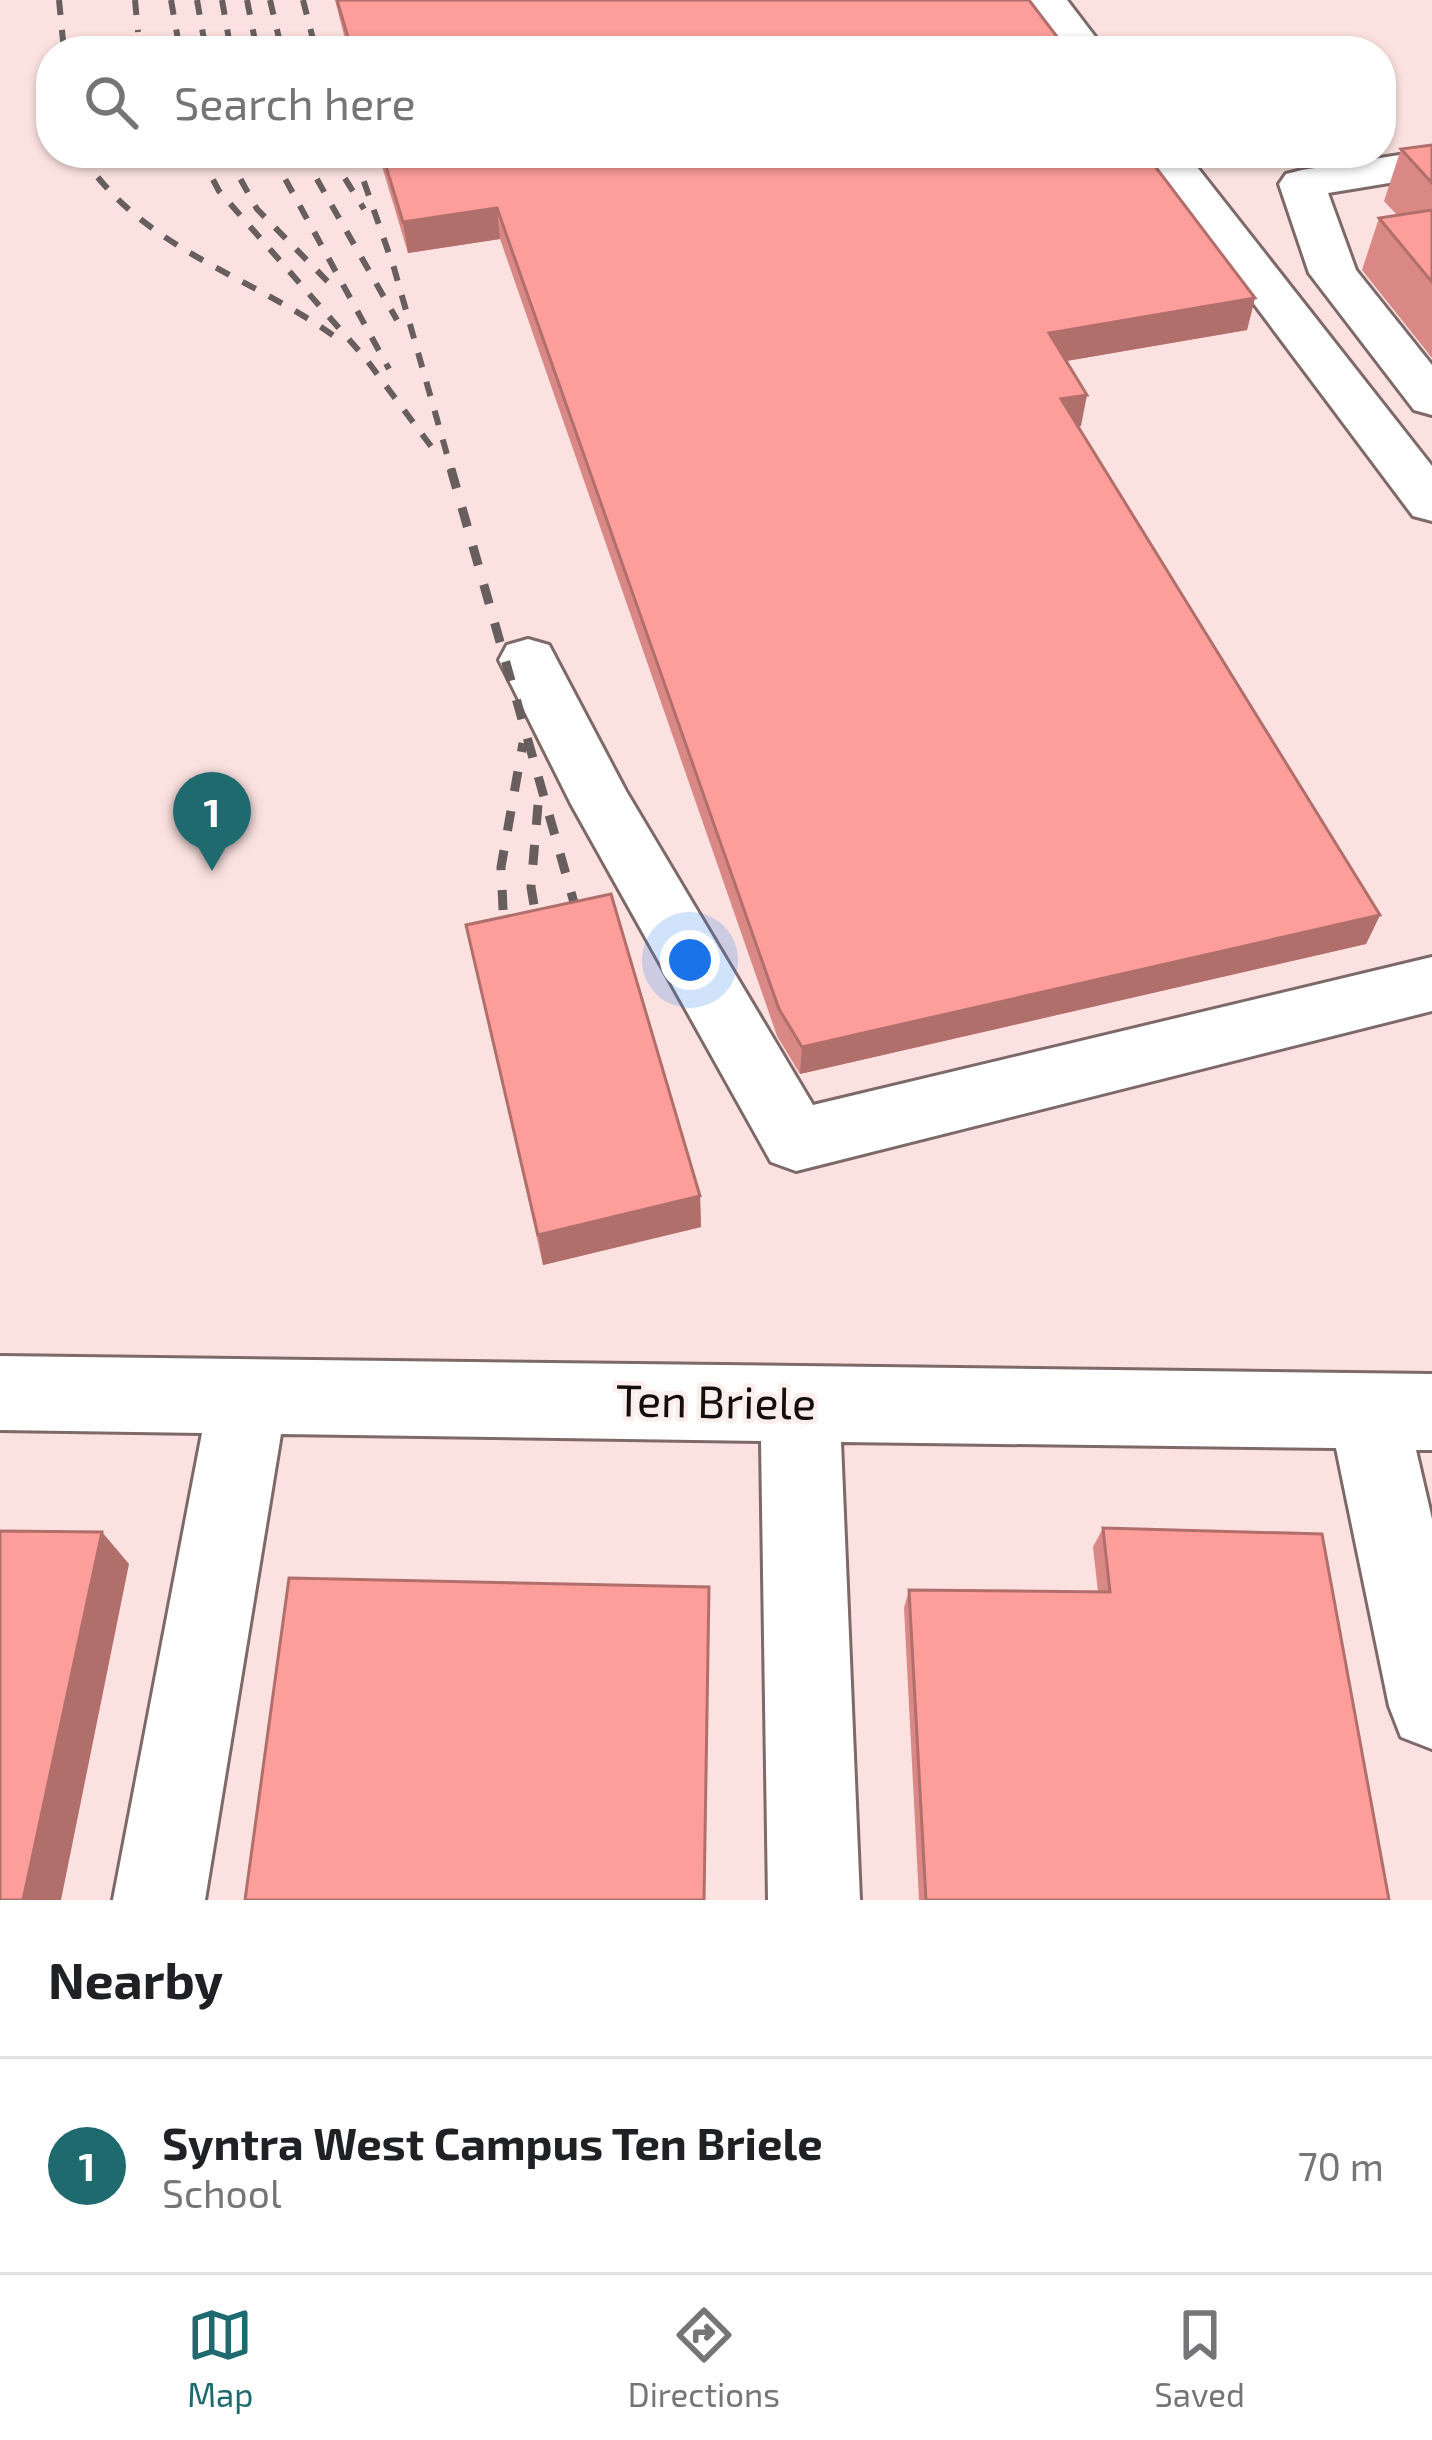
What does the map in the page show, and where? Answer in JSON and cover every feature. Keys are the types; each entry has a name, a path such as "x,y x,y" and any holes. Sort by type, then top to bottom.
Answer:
{"street":[{"path":"1046,0 1074,36"},
{"path":"1432,163 1302,184 1333,273 1432,399"},
{"path":"1175,168 1432,503"},
{"path":"528,660 602,804 796,1140 1432,984"},
{"name":"Ten Briele","path":"0,1393 1400,1411"},
{"path":"159,1900 248,1396"},
{"path":"800,1403 814,1900"},
{"path":"1400,1411 1432,1706"}],"shaded area":[{"path":"0,0 1432,0 1432,1900 0,1900"}],"building":[{"path":"337,0 1029,0 1057,36 348,36"},
{"path":"1432,145 1432,183 1401,149"},
{"path":"387,168 1156,168 1255,298 1049,333 1087,395 1061,399 1380,915 802,1047 779,1009 497,208 403,222"},
{"path":"1432,210 1432,282 1379,218"},
{"path":"611,894 700,1196 538,1235 466,925"},
{"path":"1103,1528 1322,1534 1389,1900 926,1900 909,1590 1110,1592"},
{"path":"0,1531 102,1532 23,1900 0,1900"},
{"path":"289,1578 709,1587 704,1900 245,1900"}],"railway":[{"path":"59,0 63,36"},
{"path":"135,0 138,32"},
{"path":"171,0 177,36"},
{"path":"197,0 203,36"},
{"path":"222,0 228,36"},
{"path":"247,0 254,36"},
{"path":"270,0 278,36"},
{"path":"303,0 312,36"},
{"path":"91,168 134,214 164,237 334,336"},
{"path":"207,168 219,191 366,359 436,453"},
{"path":"234,168 257,209 337,291"},
{"path":"279,168 389,369"},
{"path":"311,168 397,320"},
{"path":"338,168 364,209"},
{"path":"359,168 394,268 452,472"},
{"path":"451,469 582,931"},
{"path":"505,950 501,867 523,743"},
{"path":"538,805 531,887 540,942"}],"place":[{"name":"Syntra West Campus Ten Briele","path":"212,871"}]}
